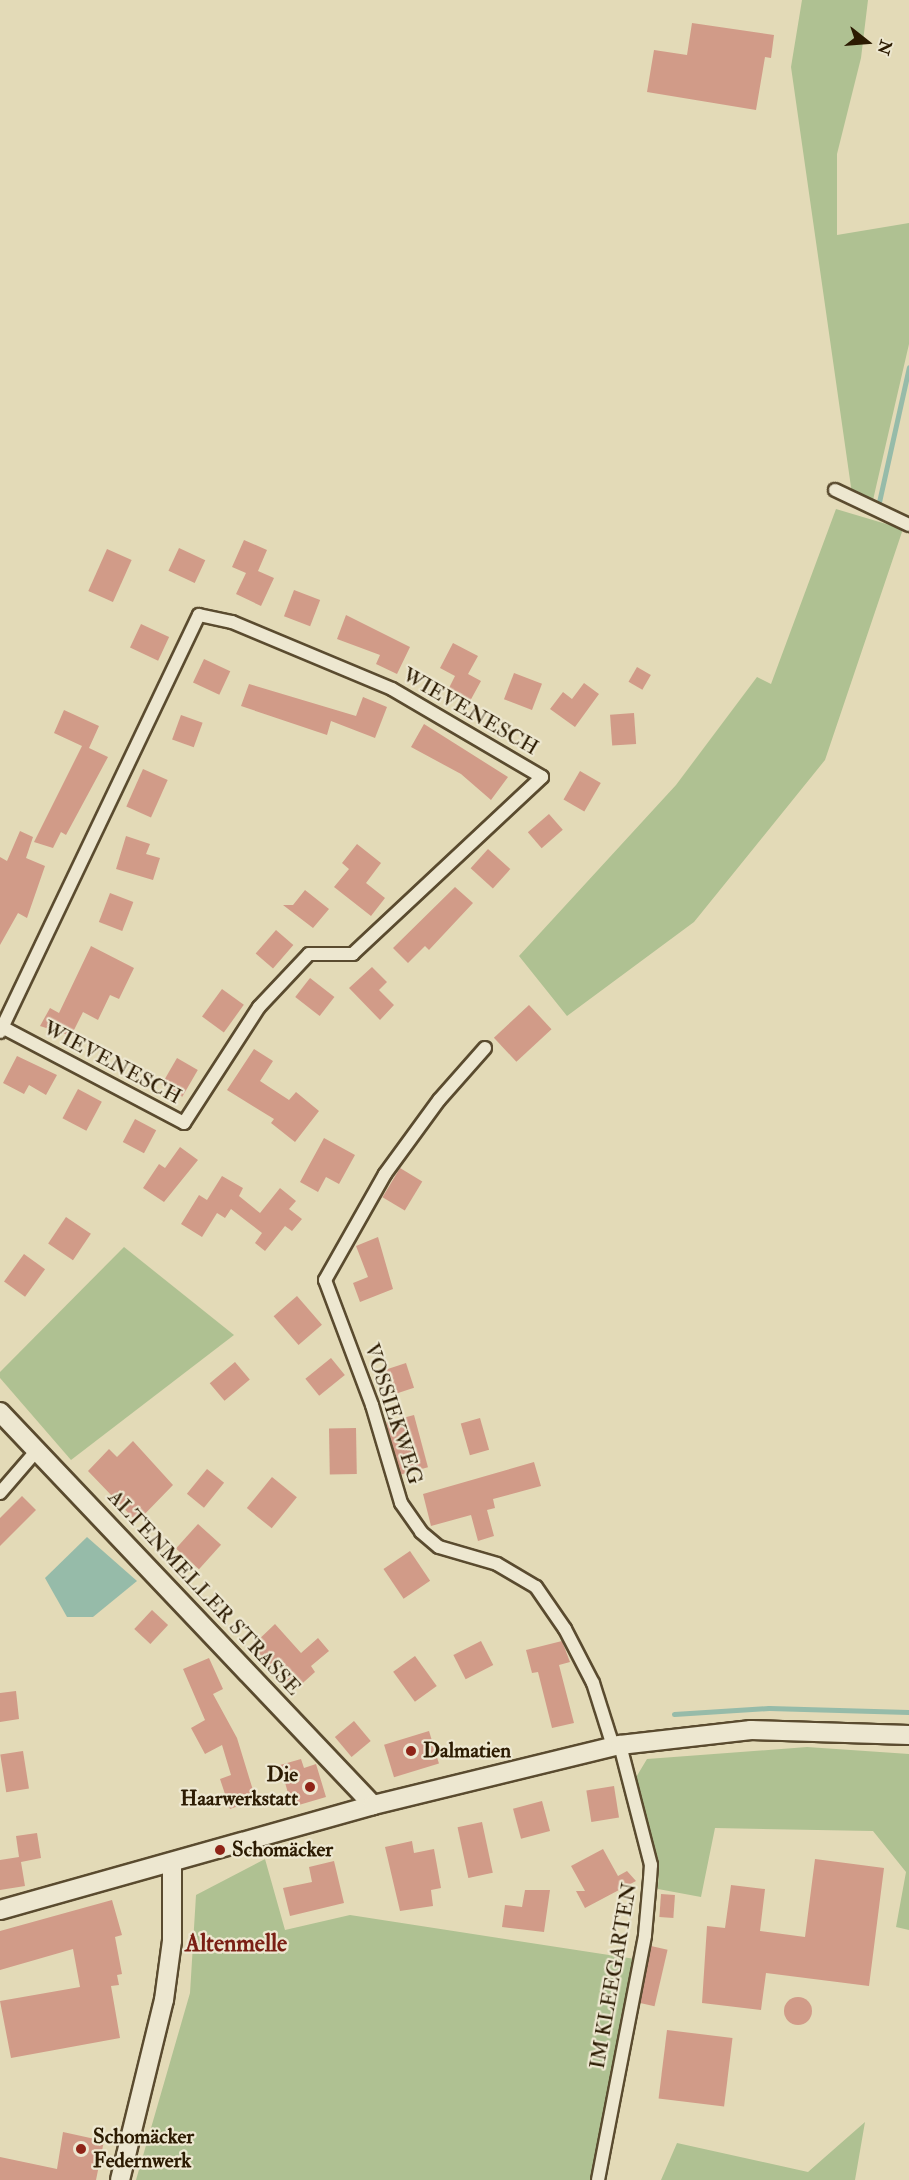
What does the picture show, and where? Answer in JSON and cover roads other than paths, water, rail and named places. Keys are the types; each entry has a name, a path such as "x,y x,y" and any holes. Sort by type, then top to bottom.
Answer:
{"main road":[{"name":"ALTENMELLER STRASSE","path":"0,1412 38,1449 373,1805"},
{"path":"0,1910 373,1805 617,1745 751,1730 909,1735"},
{"path":"120,2180 164,2000 172,1941 172,1863"}],"street":[{"path":"835,490 909,525"},
{"name":"WIEVENESCH","path":"199,615 232,622 392,689 454,721 542,777 353,954 309,954 260,1007 184,1123 1,1029 199,615"},
{"name":"VOSSIEKWEG","path":"485,1048 439,1100 385,1174 326,1280 372,1405 401,1503 421,1533 439,1547 497,1564 536,1587 565,1629 593,1683 617,1745"},
{"path":"0,1493 38,1449"},
{"name":"IM KLEEGARTEN","path":"598,2180 645,1935 651,1865 617,1745"}],"waterway":[{"path":"879,502 909,367"},
{"path":"674,1714 769,1708 909,1712"}],"place":[{"name":"Dalmatien","path":"411,1751"},
{"name":"Die Haarwerkstatt","path":"310,1787"},
{"name":"Schomäcker","path":"220,1850"},
{"name":"Schomäcker Federnwerk","path":"81,2149"}],"district":[{"name":"Altenmelle","path":"236,1944"}]}
